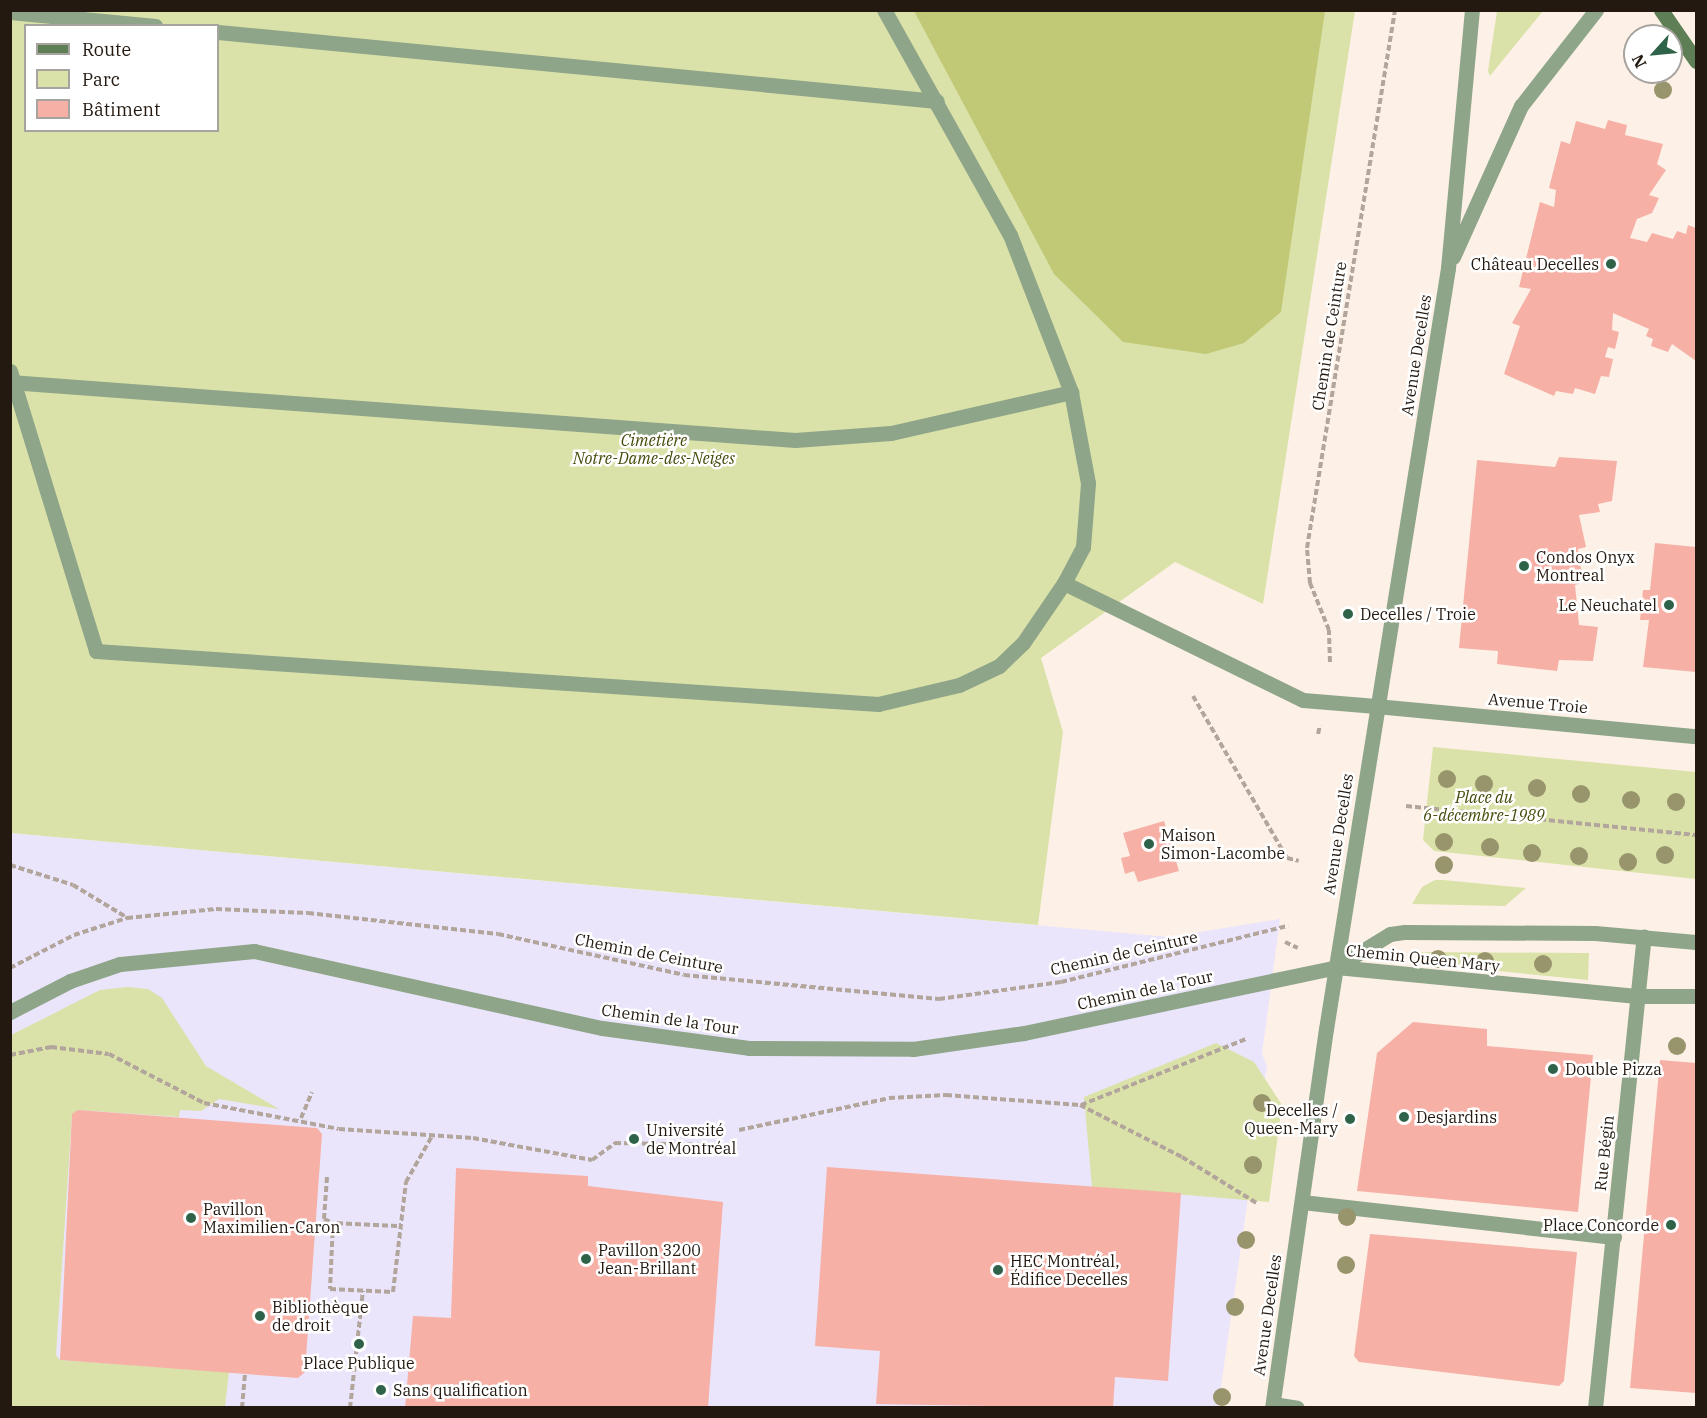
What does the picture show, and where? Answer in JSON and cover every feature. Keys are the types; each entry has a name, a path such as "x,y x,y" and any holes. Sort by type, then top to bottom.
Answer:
{"main road":[{"path":"1661,10 1696,61"}],"street":[{"path":"884,10 1010,235 1071,392 1088,483 1083,547 1064,583 1023,643 999,666 923,697 878,704 96,651 11,377 795,440 891,433 1071,392"},
{"name":"Avenue Decelles","path":"1272,1406 1376,706 1448,268 1472,10"},
{"name":"Avenue Decelles","path":"1448,268 1521,106 1596,10"},
{"path":"10,12 134,24"},
{"path":"219,32 937,101"},
{"name":"Avenue Troie","path":"1064,583 1303,700 1696,736"},
{"name":"Chemin Queen Mary","path":"1336,967 1390,934 1405,932 1644,937 1696,942"},
{"name":"Rue Bégin","path":"1595,1407 1644,937"},
{"name":"Chemin de la Tour","path":"10,1012 70,981 120,964 254,951 602,1028 749,1048 913,1049 1024,1033 1336,967"},
{"name":"Chemin Queen Mary","path":"1336,967 1637,996 1696,996"},
{"path":"1302,1202 1614,1237"},
{"path":"1272,1406 1297,1407"}],"path":[{"name":"Chemin de Ceinture","path":"1330,662 1329,630 1307,567 1308,538 1395,10"},
{"path":"1193,696 1287,858 1299,861"},
{"path":"1406,806 1696,835"},
{"path":"10,865 73,885 127,918"},
{"name":"Chemin de Ceinture","path":"10,968 74,936 127,918 216,909 308,913 498,934 684,975 939,999 1061,982 1288,927"},
{"path":"1080,1105 1246,1039"},
{"path":"10,1055 51,1047 109,1054 204,1103 273,1118 301,1118 339,1129 432,1136 592,1160 615,1143 716,1145"},
{"path":"301,1118 312,1092"},
{"path":"739,1130 889,1098 946,1095 1080,1105 1258,1204"},
{"path":"333,1223 330,1289 393,1292 398,1226 406,1182 432,1136"},
{"path":"327,1177 324,1219 333,1223 398,1226"},
{"path":"350,1407 363,1291"},
{"path":"242,1407 245,1374"}],"shaded area":[{"name":"Université de Montréal","path":"10,833 1169,937 1280,919 1262,1054 1267,1066 1218,1407 11,1407"}],"green space":[{"name":"Cimetière Notre-Dame-des-Neiges","path":"10,11 1355,11 1263,604 1175,562 1041,658 1063,732 1038,925 11,833"},
{"path":"914,11 1325,11 1281,312 1244,343 1206,354 1123,342 1054,274"},
{"path":"1497,11 1543,11 1490,76 1488,71"},
{"name":"Place du 6-décembre-1989","path":"1433,747 1696,772 1696,879 1434,851 1423,840"},
{"path":"1435,880 1526,888 1505,906 1412,904 1422,887"},
{"path":"1417,952 1589,953 1588,980 1416,963"},
{"path":"127,987 148,989 162,998 206,1066 279,1109 219,1099 201,1111 180,1110 179,1117 78,1110 72,1115 56,1355 60,1360 229,1372 225,1407 11,1407 11,1035 100,990"},
{"path":"1216,1043 1254,1062 1282,1105 1269,1202 1092,1187 1084,1097"}],"building":[{"name":"Château Decelles","path":"1608,120 1627,125 1625,135 1663,144 1657,164 1666,170 1649,195 1659,198 1652,213 1637,219 1630,238 1647,242 1652,233 1673,239 1677,231 1686,234 1688,225 1696,228 1696,361 1672,344 1668,352 1651,346 1653,339 1646,336 1649,329 1613,313 1612,330 1619,332 1615,349 1608,347 1605,357 1613,359 1609,377 1601,376 1595,394 1575,388 1573,394 1556,391 1554,396 1504,374 1520,326 1512,323 1531,289 1519,287 1540,202 1554,207 1556,190 1549,188 1561,141 1570,144 1576,121 1605,129"},
{"name":"Condos Onyx Montreal","path":"1559,457 1617,461 1612,501 1598,504 1600,512 1579,515 1586,547 1578,549 1583,582 1575,585 1579,625 1598,627 1593,661 1559,660 1557,671 1497,664 1498,651 1459,648 1477,460 1555,467"},
{"name":"Le Neuchatel","path":"1655,543 1696,547 1696,672 1643,667 1649,620 1640,620 1643,590 1650,590"},
{"name":"Maison Simon-Lacombe","path":"1164,821 1179,871 1138,882 1134,871 1125,874 1121,858 1130,856 1123,833"},
{"path":"1413,1022 1487,1029 1487,1046 1593,1055 1578,1212 1357,1191 1377,1053"},
{"name":"Place Concorde","path":"1660,1060 1696,1063 1696,1393 1630,1388"},
{"name":"Pavillon Maximilien-Caron","path":"78,1110 317,1128 322,1134 305,1372 298,1378 60,1360 72,1114"},
{"name":"HEC Montréal, Édifice Decelles","path":"827,1167 1181,1193 1168,1381 1115,1377 1113,1408 876,1404 880,1351 815,1346"},
{"name":"Pavillon 3200 Jean-Brillant","path":"456,1168 588,1176 588,1186 723,1202 708,1408 405,1408 413,1316 451,1318"},
{"path":"1370,1234 1577,1252 1564,1381 1559,1386 1359,1362 1354,1356"}],"place":[{"name":"Château Decelles","path":"1611,264"},
{"name":"Condos Onyx Montreal","path":"1524,566"},
{"name":"Le Neuchatel","path":"1669,605"},
{"name":"Decelles / Troie","path":"1348,614"},
{"name":"Maison Simon-Lacombe","path":"1149,844"},
{"name":"Double Pizza","path":"1553,1069"},
{"name":"Desjardins","path":"1404,1117"},
{"name":"Decelles / Queen-Mary","path":"1350,1119"},
{"name":"Université de Montréal","path":"634,1139"},
{"name":"Pavillon Maximilien-Caron","path":"191,1218"},
{"name":"Place Concorde","path":"1671,1225"},
{"name":"Pavillon 3200 Jean-Brillant","path":"586,1259"},
{"name":"HEC Montréal, Édifice Decelles","path":"998,1270"},
{"name":"Bibliothèque de droit","path":"260,1316"},
{"name":"Place Publique","path":"359,1344"},
{"name":"Sans qualification","path":"381,1390"}]}
